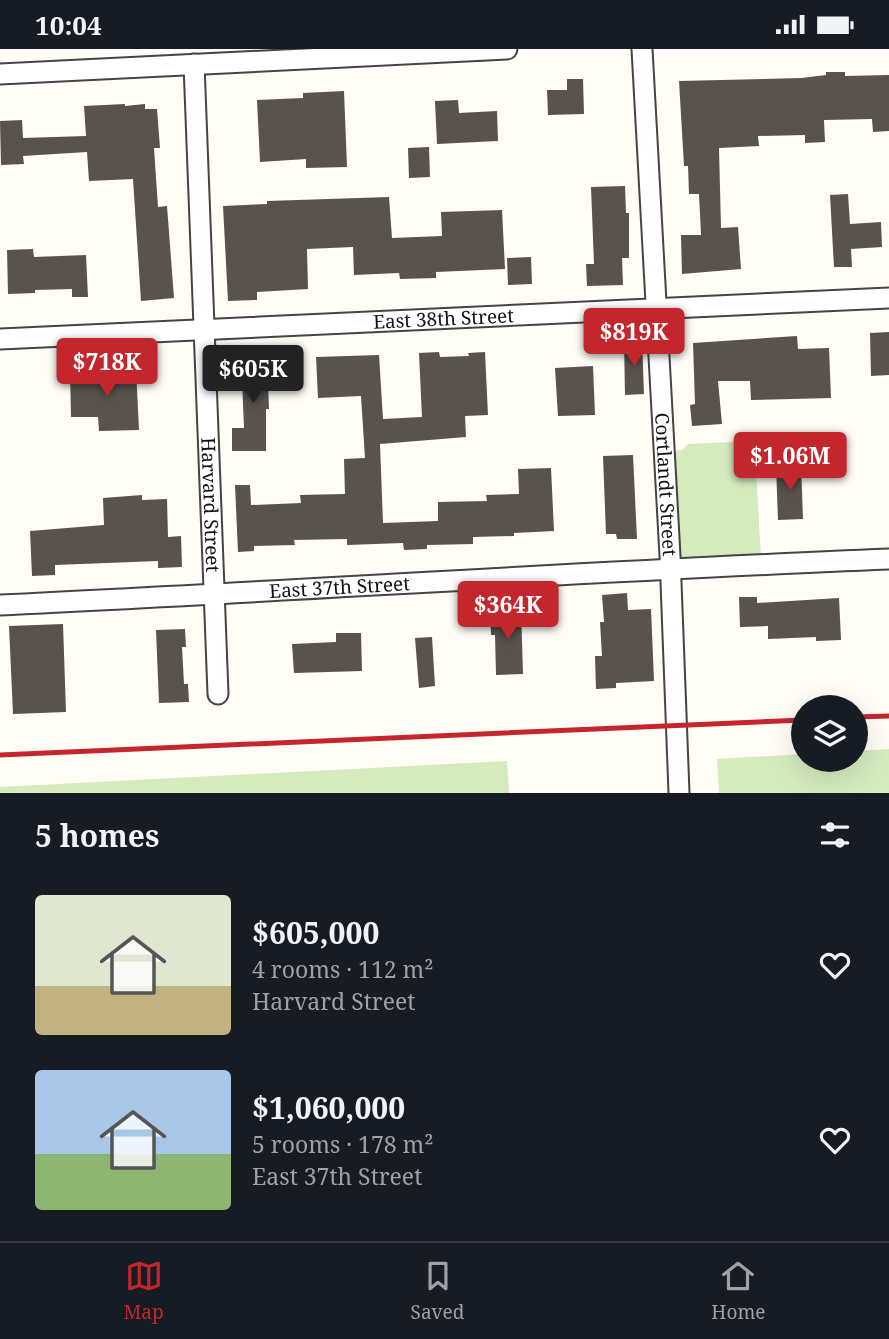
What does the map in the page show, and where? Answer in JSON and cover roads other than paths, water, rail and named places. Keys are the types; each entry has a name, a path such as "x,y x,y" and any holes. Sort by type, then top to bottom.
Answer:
{"street":[{"path":"0,74 507,49"},
{"name":"Cortlandt Street","path":"642,49 670,568 679,793"},
{"name":"Harvard Street","path":"194,64 218,694"},
{"name":"East 38th Street","path":"0,338 889,298"},
{"name":"East 37th Street","path":"0,605 670,568 889,559"}],"railway":[{"path":"868,717 889,716"},
{"path":"0,755 791,721"}]}
